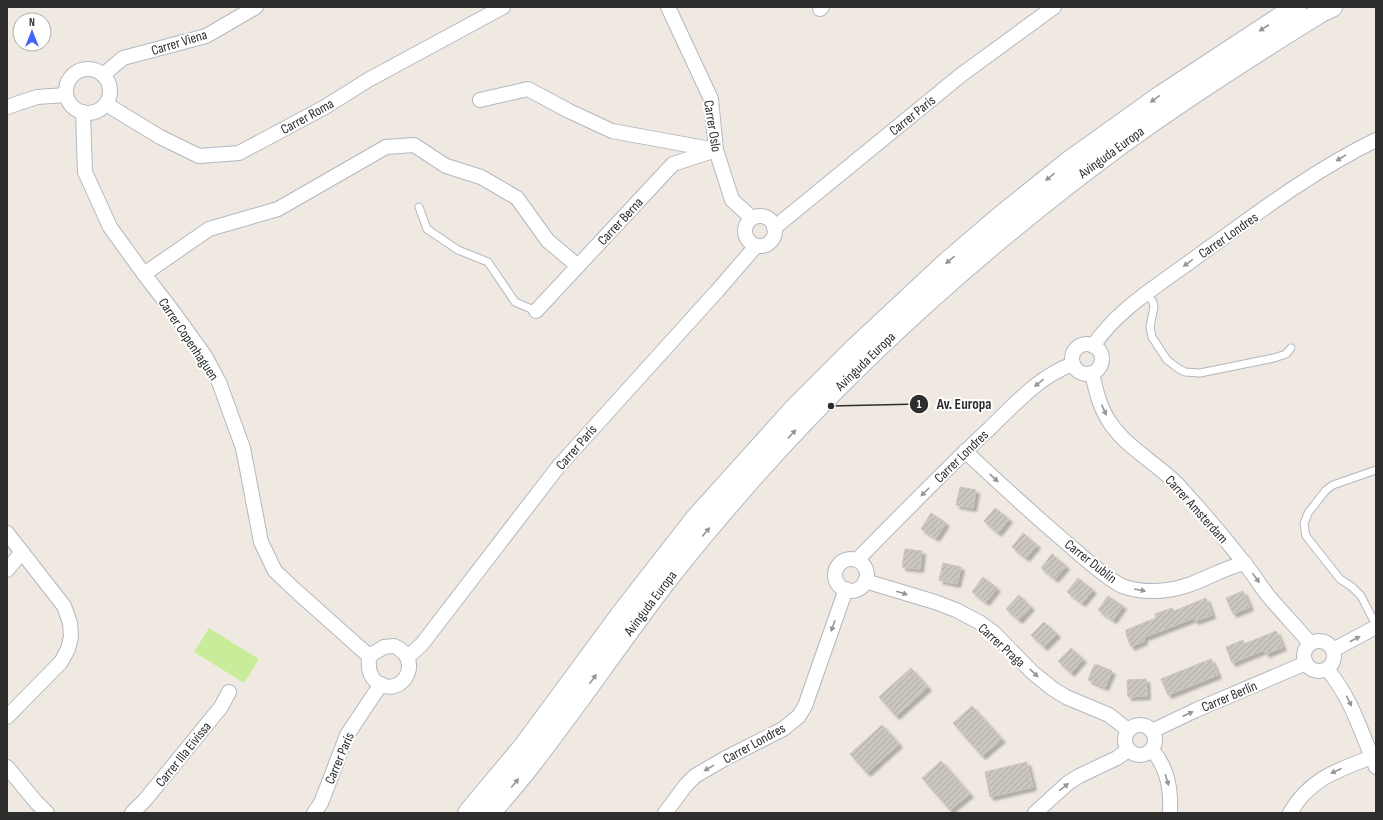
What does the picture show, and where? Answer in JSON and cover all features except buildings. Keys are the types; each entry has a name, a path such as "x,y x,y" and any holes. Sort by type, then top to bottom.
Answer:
{"main road":[{"name":"Avinguda Europa","path":"490,813 531,765 665,583 696,518 794,409 890,314 945,264 1037,187 1162,95 1296,7"},
{"name":"Avinguda Europa","path":"468,813 524,746 622,612 746,485 806,420 911,316 981,254 1078,176 1168,111 1248,57 1321,12 1332,7"}],"street":[{"name":"Carrer Viena","path":"103,75 124,58 206,36 256,7"},
{"name":"Carrer Roma","path":"106,104 160,137 199,156 239,153 325,107 368,80 502,7"},
{"name":"Carrer Oslo","path":"668,7 711,99 716,150 732,200 752,218"},
{"name":"Carrer París","path":"774,228 961,75 1054,7"},
{"path":"88,69 103,75 108,81 110,88 109,97 106,104 100,109 90,113 83,112 74,108 69,103 66,95 67,83 77,72 88,69"},
{"path":"480,100 528,89 569,111 612,131 716,150"},
{"path":"7,107 38,97 66,95"},
{"name":"Carrer Copenhaguen","path":"83,112 85,172 110,227 205,356 219,382 243,448 261,542 275,571 369,656"},
{"name":"Carrer Londres","path":"1093,346 1106,328 1122,313 1147,294 1294,188 1345,155 1376,140"},
{"path":"144,274 209,229 278,210 386,147 414,145 446,166 481,177 517,198 548,241 578,266"},
{"name":"Carrer Berna","path":"536,311 673,164 716,150"},
{"path":"761,216 770,220 774,228 773,238 770,242 756,246 748,240 745,231 748,221 752,218 761,216"},
{"name":"Carrer París","path":"408,657 422,644 558,467 756,246"},
{"path":"1084,344 1093,346 1098,349 1102,358 1100,367 1092,373 1083,373 1075,368 1072,359 1076,350 1084,344"},
{"name":"Carrer Londres","path":"857,560 965,451 1038,384 1052,373 1073,364"},
{"name":"Carrer Amsterdam","path":"1092,373 1098,396 1111,425 1126,441 1168,475 1201,511 1245,563 1270,597 1310,643"},
{"name":"Carrer Dublín","path":"965,451 1019,502 1075,550 1122,586 1143,591 1169,590 1188,585 1233,566 1245,563"},
{"path":"7,533 64,606 70,623 71,637 68,649 61,662 7,717"},
{"path":"7,570 22,552"},
{"path":"847,559 857,560 865,567 865,581 857,589 846,589 838,584 836,580 836,569 838,565 847,559"},
{"name":"Carrer Praga","path":"865,581 935,602 956,610 979,622 994,633 1032,672 1053,689 1066,697 1109,715 1128,730"},
{"name":"Carrer Londres","path":"665,813 686,785 695,776 724,759 783,729 799,716 805,706 846,589"},
{"path":"1333,650 1376,626"},
{"path":"1319,640 1324,641 1328,643 1333,650 1333,662 1327,669 1317,671 1312,669 1306,663 1304,652 1310,643 1319,640"},
{"path":"384,646 394,646 400,649 408,657 410,664 409,671 400,684 393,686 380,684 375,680 369,671 369,656 384,646"},
{"name":"Carrer Berlín","path":"1152,731 1196,710 1306,663"},
{"path":"1290,813 1305,792 1322,778 1341,769 1374,762 1346,696 1327,669"},
{"name":"Carrer París","path":"314,813 321,803 347,735 380,684"},
{"name":"Carrer Illa Eivissa","path":"132,813 145,800 221,707 229,692"},
{"path":"1141,724 1152,731 1156,737 1156,742 1152,750 1147,754 1137,755 1128,750 1124,741 1128,730 1141,724"},
{"path":"1035,813 1068,783 1079,776 1117,758 1128,750"},
{"path":"1152,750 1163,768 1169,785 1170,813"},
{"path":"7,767 47,813"}],"lane":[{"path":"419,207 427,229 458,250 488,262 515,302 536,311"},
{"path":"1147,294 1153,302 1154,307 1150,327 1152,337 1167,360 1185,372 1200,373 1274,358 1286,354 1291,348"},
{"path":"1376,470 1333,485 1326,490 1308,513 1304,524 1306,536 1340,579 1352,587 1361,596 1376,626"}],"green space":[{"path":"209,628 259,659 244,683 194,652"}],"place":[{"name":"Av. Europa","path":"831,406"}]}
